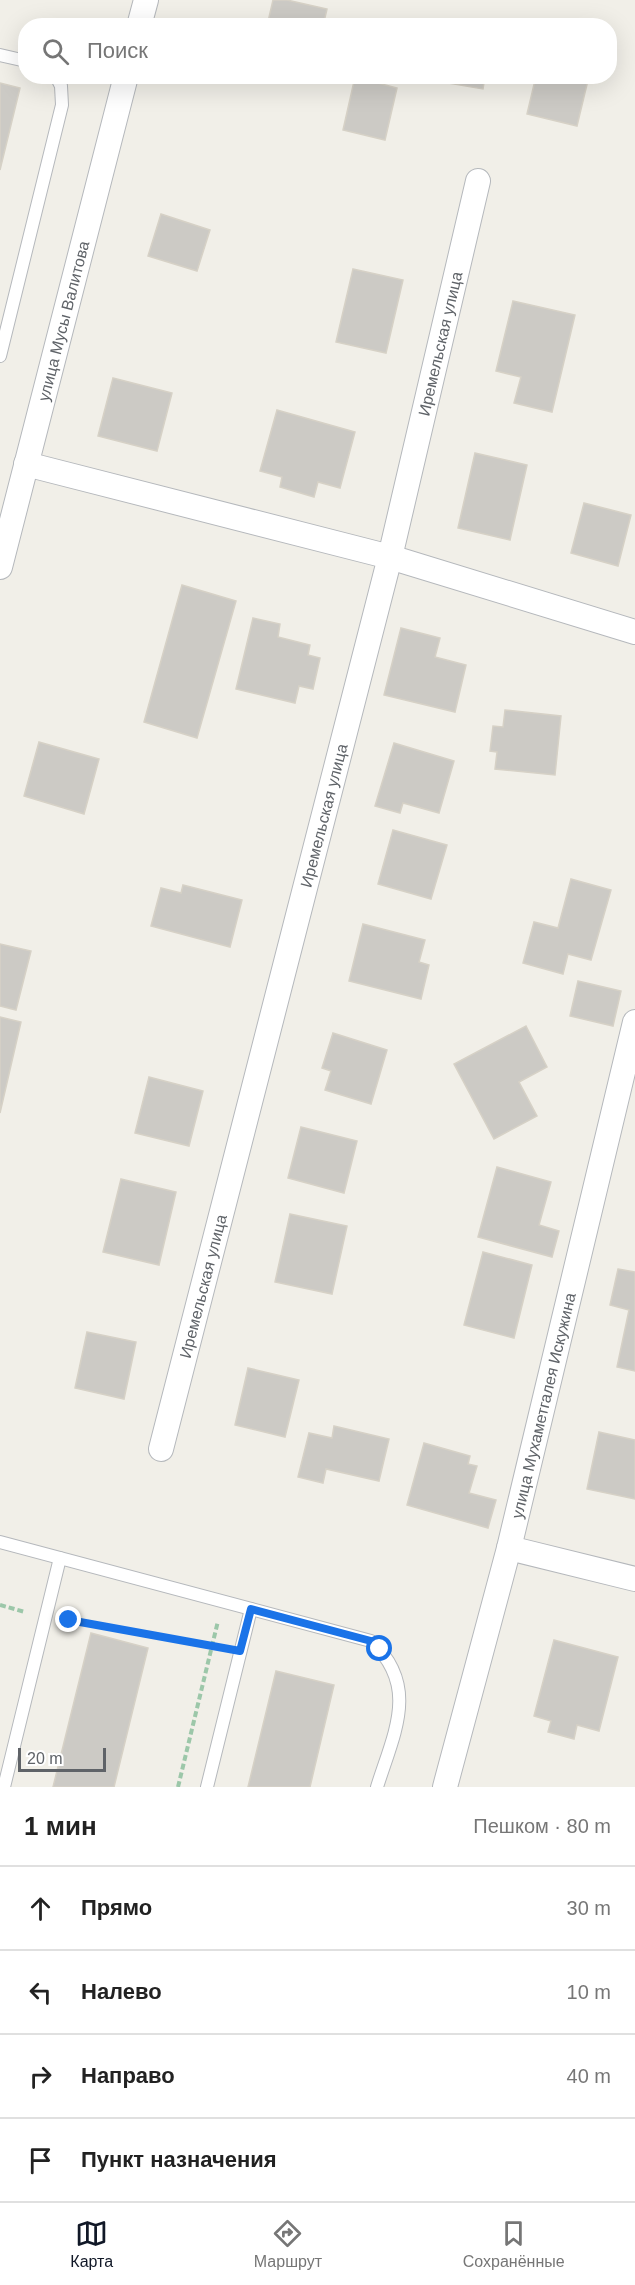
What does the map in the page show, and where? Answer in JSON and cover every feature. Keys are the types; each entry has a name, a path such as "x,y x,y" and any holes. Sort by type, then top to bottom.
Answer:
{"street":[{"path":"141,18 146,0"},
{"name":"улица Мусы Валитова","path":"0,567 124,84"},
{"name":"Иремельская улица","path":"161,1449 390,557 478,181"},
{"path":"26,464 390,557 635,632"},
{"name":"улица Мухаметгалея Искужина","path":"445,1787 510,1548 635,1022"},
{"path":"510,1548 635,1579"}],"lane":[{"path":"0,55 18,59"},
{"path":"0,356 62,105 60,84"},
{"path":"0,1542 371,1641 388,1659 399,1686 401,1701 377,1787"},
{"path":"4,1787 60,1558"},
{"path":"207,1787 251,1609"}],"path":[{"path":"178,1787 223,1601"},
{"path":"0,1605 46,1617 240,1651"}],"building":[{"path":"273,0 287,0 327,9 325,18 269,18"},
{"path":"0,83 20,88 0,170"},
{"path":"353,84 382,84 397,88 385,140 343,130"},
{"path":"454,84 484,84 483,89"},
{"path":"534,84 587,84 577,126 527,114"},
{"path":"161,214 210,230 197,271 148,256"},
{"path":"353,269 403,280 386,353 336,342"},
{"path":"513,301 575,315 552,412 514,403 521,377 496,371"},
{"path":"113,378 172,393 157,451 98,436"},
{"path":"277,410 355,432 340,488 318,482 314,497 280,487 282,477 260,471"},
{"path":"475,453 527,465 510,540 458,528"},
{"path":"584,503 631,515 618,566 571,553"},
{"path":"182,585 236,601 197,738 144,722"},
{"path":"253,618 280,624 278,637 310,645 308,655 320,658 313,689 299,686 295,703 236,689"},
{"path":"401,628 440,638 435,657 466,665 455,712 384,695"},
{"path":"505,710 561,716 555,775 495,769 497,752 490,751 493,726 503,727"},
{"path":"39,742 99,759 84,814 24,796"},
{"path":"394,743 454,761 439,813 403,803 400,813 375,806"},
{"path":"393,830 447,845 431,899 378,884"},
{"path":"571,879 611,890 591,960 568,954 563,974 523,963 534,922 558,928"},
{"path":"183,885 242,900 230,947 151,926 161,888 181,893"},
{"path":"363,924 425,940 419,962 429,965 421,999 349,981"},
{"path":"0,944 31,951 16,1010 0,1006"},
{"path":"578,981 621,991 613,1026 570,1016"},
{"path":"0,1017 21,1022 0,1113"},
{"path":"526,1026 547,1067 519,1082 537,1116 494,1139 454,1064"},
{"path":"333,1033 387,1050 371,1104 325,1090 331,1071 322,1068"},
{"path":"149,1077 203,1091 189,1146 135,1133"},
{"path":"301,1127 357,1141 344,1193 288,1178"},
{"path":"497,1167 551,1182 539,1225 559,1231 552,1257 478,1237"},
{"path":"121,1179 176,1192 159,1265 103,1252"},
{"path":"290,1214 347,1226 332,1294 275,1282"},
{"path":"483,1252 532,1265 514,1338 464,1325"},
{"path":"618,1269 635,1272 635,1371 617,1367 629,1310 610,1305"},
{"path":"87,1332 136,1342 124,1399 75,1388"},
{"path":"248,1368 299,1380 285,1437 235,1425"},
{"path":"334,1426 389,1439 379,1481 326,1469 323,1483 298,1477 309,1433 332,1438"},
{"path":"599,1432 635,1440 635,1499 587,1489"},
{"path":"424,1443 470,1456 468,1464 477,1466 469,1493 496,1500 488,1528 407,1505"},
{"path":"91,1633 148,1648 114,1787 53,1787"},
{"path":"554,1640 618,1657 599,1731 577,1725 574,1739 548,1732 551,1721 534,1716"},
{"path":"276,1671 334,1685 310,1787 248,1787"}],"route":[{"path":"69,1620 240,1651 251,1609 371,1641 380,1649"}]}
